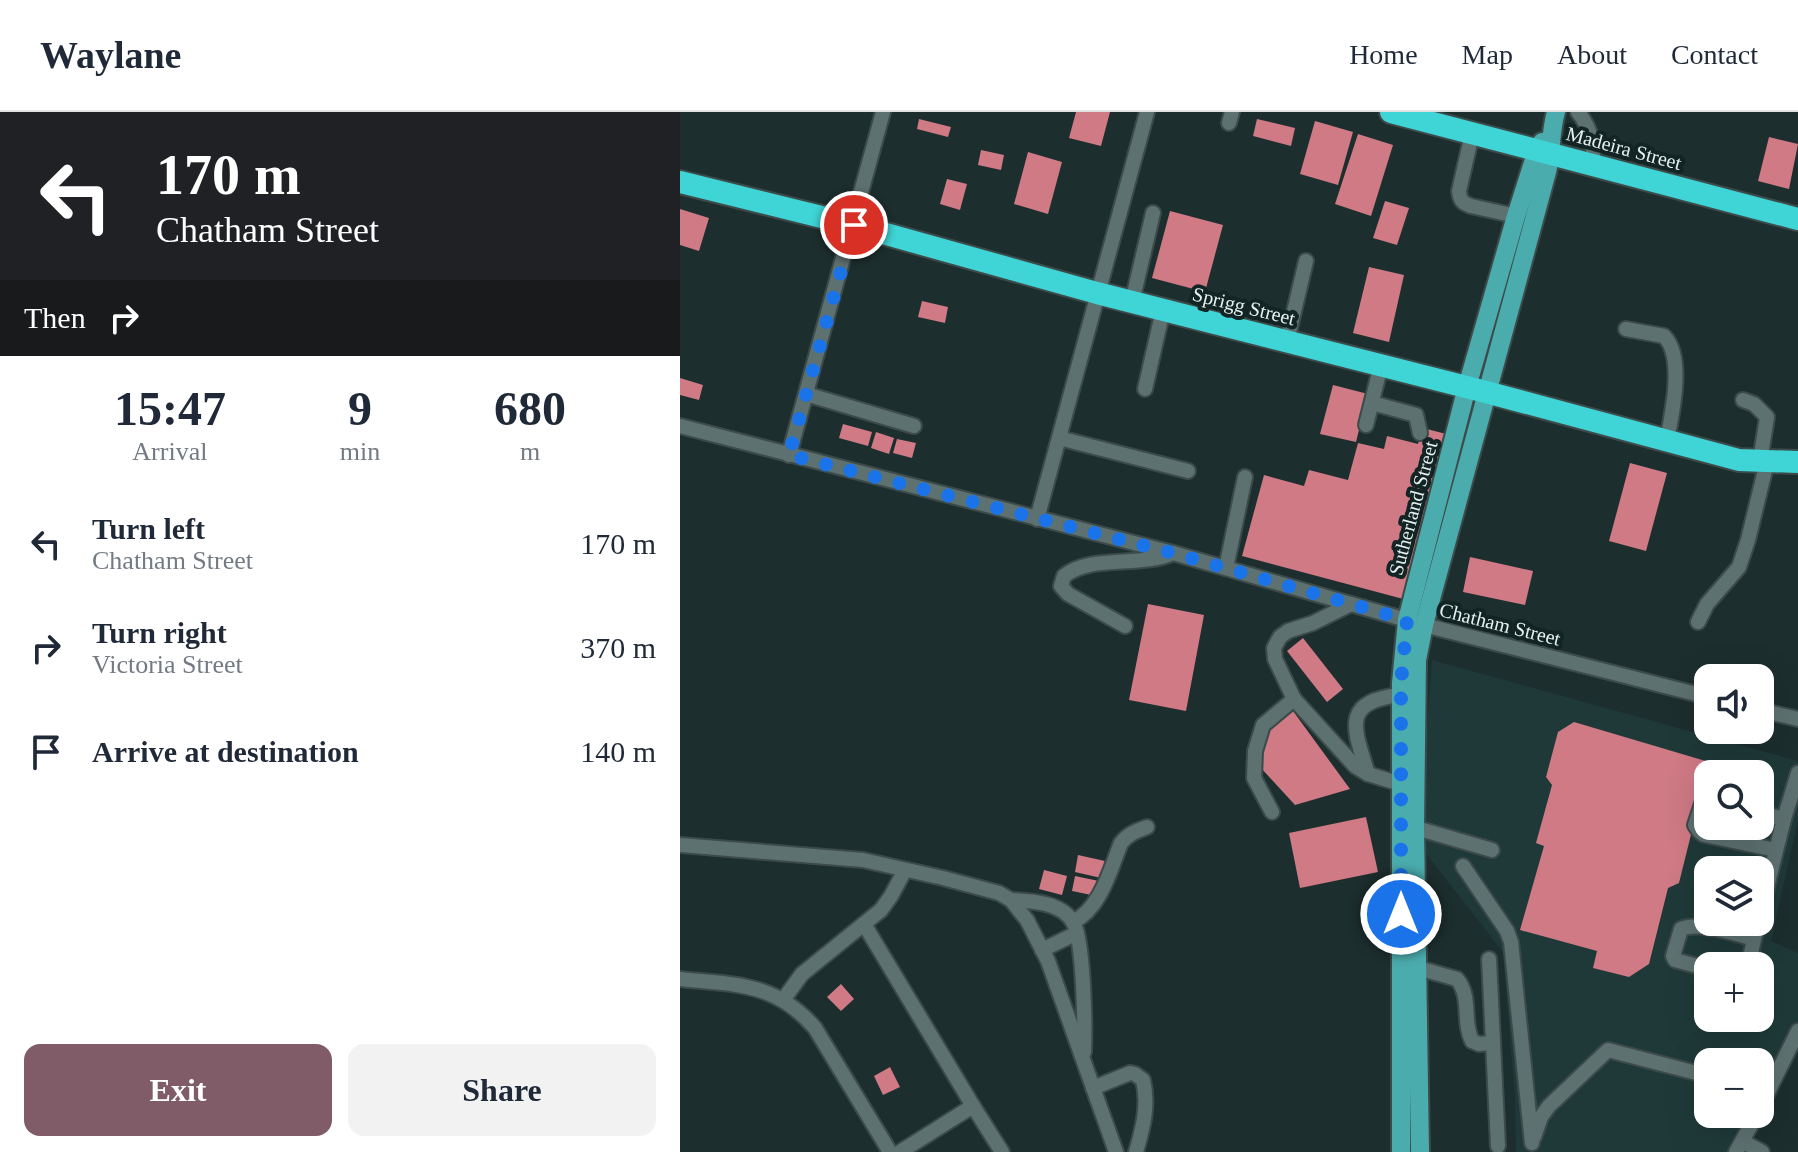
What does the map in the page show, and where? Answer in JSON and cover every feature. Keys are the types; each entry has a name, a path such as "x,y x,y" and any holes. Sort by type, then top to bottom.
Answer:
{"highway":[{"name":"Madeira Street","path":"1391,112 1798,219"},
{"name":"Sprigg Street","path":"680,182 854,225 1097,293 1739,460 1798,462"}],"main road":[{"name":"Sutherland Street","path":"1408,786 1401,695 1403,654 1416,622 1553,121"},
{"name":"Sutherland Street","path":"1477,390 1516,216 1544,152"},
{"name":"Sutherland Street","path":"1401,1152 1408,786 1417,660 1416,622"},
{"name":"Sutherland Street","path":"1408,826 1418,968 1420,1152"}],"street":[{"path":"789,455 883,112"},
{"path":"1037,519 1147,112"},
{"path":"1578,112 1593,142 1593,165"},
{"path":"1472,134 1459,191 1460,199 1464,204 1516,216"},
{"path":"1132,302 1153,213"},
{"path":"1287,341 1306,261"},
{"path":"1145,389 1163,310"},
{"path":"1626,329 1664,336 1671,345 1675,381 1667,440"},
{"path":"1366,425 1381,365"},
{"path":"806,394 914,426"},
{"path":"1698,622 1713,595 1739,567 1748,540 1763,462 1767,417 1754,404 1743,400"},
{"path":"1372,403 1416,415 1420,433"},
{"name":"Chatham Street","path":"680,426 1173,553 1416,622 1694,693"},
{"path":"1059,438 1188,471"},
{"path":"1226,568 1245,477"},
{"path":"1125,626 1068,594 1061,586 1064,576 1082,566 1156,559 1173,553"},
{"path":"1351,604 1313,623 1288,631 1274,648 1275,659 1294,699 1355,766 1368,774 1408,786"},
{"path":"1368,774 1358,744 1358,714 1367,702 1401,695"},
{"path":"1272,812 1254,778 1255,751 1263,725 1294,699"},
{"path":"1774,713 1798,719"},
{"path":"1774,858 1798,773"},
{"path":"1774,816 1784,819"},
{"path":"1408,826 1492,850"},
{"path":"1042,950 1075,927 1095,902 1126,836 1147,827"},
{"path":"1728,840 1776,850"},
{"path":"680,845 863,860 999,893 1011,900 1027,920 1042,950 1116,1152"},
{"path":"1463,866 1507,931 1511,942 1533,1147"},
{"path":"783,1000 802,974 881,910 905,870"},
{"path":"1011,900 1048,905 1066,915 1075,927 1084,1015 1083,1061"},
{"path":"864,924 1002,1152"},
{"path":"1694,965 1675,960 1673,956 1681,929 1698,926 1754,939"},
{"path":"1751,952 1755,936"},
{"path":"1489,959 1498,1146"},
{"path":"1418,968 1457,979 1465,993 1472,1041 1493,1043"},
{"path":"680,979 748,986 766,991 801,1011 815,1028 890,1152"},
{"path":"1774,1071 1798,1031"},
{"path":"1533,1147 1541,1117 1549,1106 1608,1050 1694,1072"},
{"path":"1093,1088 1130,1073 1143,1080 1146,1092 1144,1125 1136,1152"},
{"path":"900,1152 973,1106"},
{"path":"1749,1128 1739,1147 1762,1152"}],"shaded area":[{"path":"1432,660 1694,732 1694,744 1736,744 1798,761 1798,820 1774,928 1774,856 1694,856 1694,936 1772,936 1771,941 1798,953 1798,1025 1774,1070 1774,1048 1694,1048 1694,1128 1744,1128 1731,1152 1516,1152 1515,1098 1503,952 1421,847"}],"building":[{"path":"1076,112 1110,112 1101,146 1069,138"},
{"path":"919,119 951,127 948,137 917,129"},
{"path":"1257,119 1295,128 1291,146 1253,136"},
{"path":"1315,121 1353,132 1338,185 1300,174"},
{"path":"1358,134 1393,145 1371,216 1335,204"},
{"path":"1769,137 1798,144 1789,189 1758,181"},
{"path":"981,150 1004,155 1001,170 978,165"},
{"path":"1028,152 1062,162 1048,214 1014,204"},
{"path":"947,179 967,184 960,210 940,204"},
{"path":"1385,201 1409,208 1397,245 1373,238"},
{"path":"680,209 709,218 699,251 680,245"},
{"path":"1170,211 1223,225 1205,292 1152,278"},
{"path":"1369,267 1404,275 1389,342 1353,333"},
{"path":"922,301 948,307 945,323 918,317"},
{"path":"680,378 703,385 699,400 680,395"},
{"path":"1333,385 1368,394 1356,442 1320,434"},
{"path":"843,424 872,432 868,446 839,438"},
{"path":"1423,428 1450,435 1407,600 1242,556 1264,475 1304,486 1309,470 1348,480 1358,443 1384,449 1387,436 1418,444"},
{"path":"876,432 894,438 889,454 871,448"},
{"path":"897,439 916,443 912,458 893,453"},
{"path":"1630,463 1667,473 1646,551 1609,541"},
{"path":"1470,557 1533,571 1525,605 1463,592"},
{"path":"1148,604 1204,615 1186,711 1129,700"},
{"path":"1303,638 1343,689 1327,702 1287,651"},
{"path":"1293,711 1350,789 1295,805 1260,767 1266,733"},
{"path":"1574,722 1702,760 1694,760 1694,822 1679,883 1668,888 1649,964 1629,977 1593,968 1597,951 1520,930 1544,846 1536,843 1552,785 1546,777 1558,732"},
{"path":"1366,817 1378,872 1300,888 1289,833"},
{"path":"1078,855 1105,861 1101,878 1075,872"},
{"path":"1044,870 1067,876 1062,895 1039,889"},
{"path":"1075,876 1099,881 1096,896 1072,891"},
{"path":"841,984 854,999 841,1011 827,997"},
{"path":"890,1067 900,1087 883,1095 874,1076"}],"route":[{"path":"854,225 789,455 1173,553 1407,620 1401,683 1401,914"}]}
